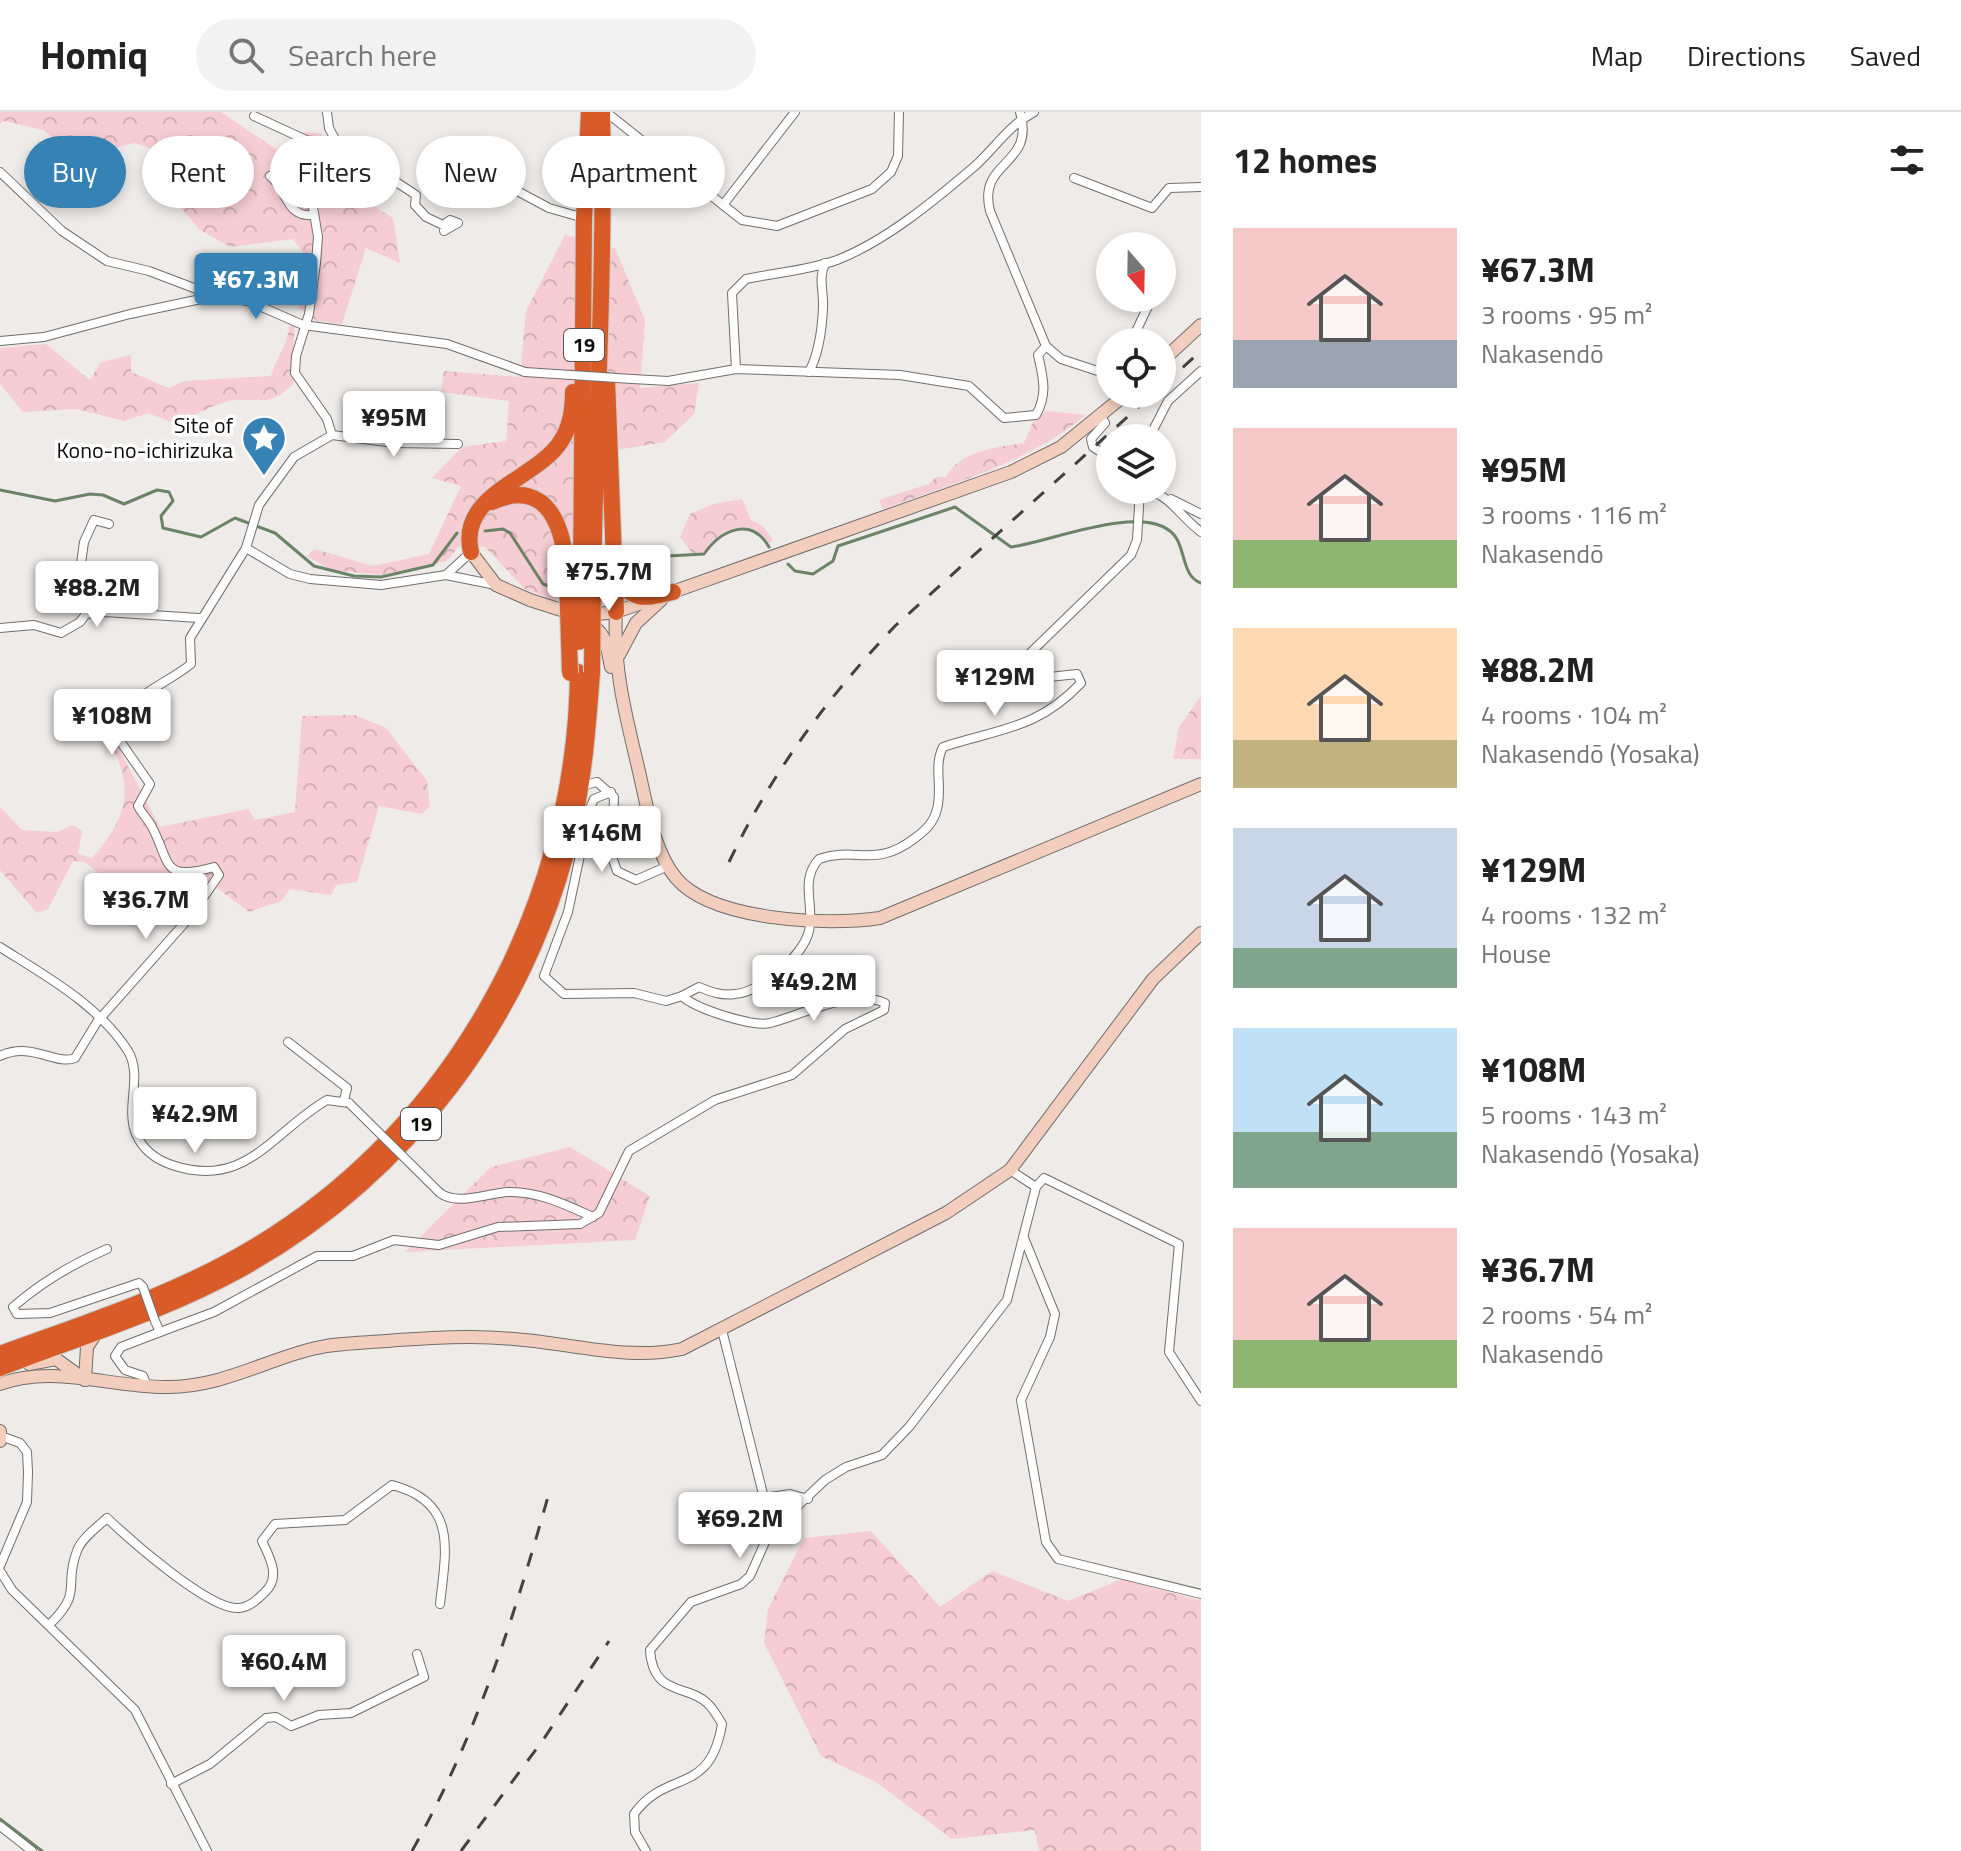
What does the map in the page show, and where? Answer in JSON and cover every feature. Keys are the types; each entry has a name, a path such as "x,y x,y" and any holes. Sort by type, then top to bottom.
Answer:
{"highway":[{"name":"19","path":"8,1365 202,1288 290,1239 352,1193 416,1130 477,1050 531,954 562,869 580,787 584,218 589,112"},
{"name":"19","path":"604,112 606,371 617,569 616,612"},
{"name":"19","path":"0,1354 155,1296 236,1258 332,1193 408,1121 472,1035 516,953 549,865 572,760 580,672 580,578 604,238"},
{"name":"19","path":"484,506 506,484 554,451 568,428 573,410 574,320 584,264"},
{"name":"19","path":"484,506 520,495 547,507 580,578"},
{"path":"471,552 469,536 473,520 484,506"},
{"path":"617,569 630,595 644,597 673,592"}],"street":[{"path":"327,112 334,136"},
{"path":"604,112 636,136"},
{"path":"618,122 623,112"},
{"path":"725,202 795,112"},
{"path":"725,207 742,220 777,226 872,189 891,172 898,156 899,112"},
{"path":"736,369 732,293 737,284 746,279 825,263 857,250 909,218 974,166 1021,115 1034,112"},
{"path":"1021,115 1026,132 1022,145 990,181 986,195 1046,346 1061,359 1096,370"},
{"path":"254,116 301,136"},
{"path":"0,172 62,231 95,255 215,296 248,301 303,325 447,344 525,372 668,381 736,369 900,375 969,386 1004,418 1020,419 1036,415 1043,404 1045,384 1038,355 1046,346"},
{"path":"1074,178 1152,208 1169,188 1201,187"},
{"path":"400,185 416,195 415,205 426,217 443,225 450,220 458,223 444,231"},
{"path":"526,196 549,208 584,218"},
{"path":"291,208 301,214 314,215"},
{"path":"314,208 316,263 309,314 303,325 295,373 327,419 332,435"},
{"path":"809,372 819,353 823,308 819,277 825,263"},
{"path":"0,341 44,337 215,296"},
{"path":"1176,348 1201,325"},
{"path":"1156,424 1168,401 1201,371"},
{"path":"246,548 290,574 310,579 381,585 446,575 496,585 547,607 580,616 616,612 1011,472 1061,447 1111,408"},
{"path":"1101,417 1104,424"},
{"path":"1096,431 1090,437 1096,449"},
{"path":"0,1056 34,1050 72,1060 99,1019 216,882 219,872 214,867 189,874 175,869 164,859 153,829 138,806 150,784 115,731 121,716 156,685 191,664 189,641 199,618 246,548 259,505 287,465 332,435 395,443 458,444"},
{"path":"1176,502 1201,514"},
{"path":"611,792 594,799 590,808 568,912 544,976 564,994 634,993 666,1001 699,987 726,995 750,990 803,945 810,919 809,877 819,859 887,855 905,846 932,823 939,797 938,757 943,747 1015,729 1060,702 1081,683 1077,674 1022,680 1013,675 1025,658 1131,555 1137,540 1139,504"},
{"path":"1174,504 1182,518 1201,532"},
{"path":"0,628 34,625 61,633 86,614 92,601 79,578 84,542 94,520 109,524"},
{"path":"446,575 471,552 496,585"},
{"path":"617,662 636,623 654,604 673,592"},
{"path":"547,607 560,617 598,627 606,642 611,668 617,676"},
{"path":"86,614 105,612 199,618"},
{"path":"616,612 617,676 653,825 668,866 687,889 712,905 737,911 810,919 858,921 880,918 1201,784"},
{"path":"580,787 597,782 611,792 616,802 612,857 617,871 636,880 668,866"},
{"path":"0,1384 34,1376 147,1386 215,1382 310,1349 384,1341 513,1338 638,1354 682,1349 946,1213 1010,1170 1153,979 1201,933"},
{"path":"0,947 55,982 118,1038 135,1065 131,1115 137,1135 147,1151 166,1163 188,1171 209,1172 240,1165 321,1104 346,1101"},
{"path":"147,1386 143,1376 120,1366 115,1356 121,1347 214,1312 317,1256 353,1256 394,1240 439,1245 498,1227 580,1224 593,1217 609,1197 629,1151 715,1100 792,1075 845,1029 886,1007 883,1002 872,1000 817,1006 767,1024 717,1013 682,996"},
{"path":"288,1042 347,1088 346,1101"},
{"path":"346,1101 440,1193 453,1199 510,1192 553,1199 593,1217"},
{"path":"1010,1170 1036,1187"},
{"path":"646,1851 635,1832 634,1814 645,1799 699,1774 708,1766 722,1724 707,1702 696,1695 675,1691 662,1680 651,1659 650,1650 691,1602 741,1584 750,1576 769,1533 825,1480 846,1467 882,1455 909,1427 1007,1300 1036,1187 1044,1178 1179,1244 1169,1352 1201,1401"},
{"path":"1024,1237 1055,1314 1050,1337 1021,1400 1046,1542 1058,1559 1201,1594"},
{"path":"107,1249 71,1264 38,1285 13,1307 17,1314 50,1313 139,1283 160,1332"},
{"path":"722,1330 764,1498 790,1494 808,1499"},
{"path":"85,1380 87,1347 97,1332"},
{"path":"8,1365 56,1359 85,1380"},
{"path":"0,1436 20,1443 27,1452 28,1472 27,1502 21,1521 5,1548 0,1568 12,1590 135,1710 207,1851"},
{"path":"50,1624 68,1607 72,1596 77,1549 107,1518 158,1566 238,1609 254,1602 271,1587 275,1575 262,1541 275,1524 345,1520 392,1485 422,1497 442,1520 446,1537 440,1604"},
{"path":"171,1784 210,1764 266,1718 276,1717 291,1726 319,1715 351,1713 424,1677 417,1654"},
{"path":"0,1826 32,1851"}],"green space":[{"path":"0,112 221,112 270,145 270,208 377,208 393,218 400,263 366,248 342,324 317,321 299,308 308,259 293,239 230,247 200,230 181,208 254,208 254,136 142,136 142,145 126,145 126,136 51,136 43,130 4,121 0,123"},
{"path":"306,132 322,136 302,136"},
{"path":"565,235 615,248 645,320 640,388 699,383 694,414 665,442 574,457 573,538 557,542 557,601 525,589 485,547 459,546 447,561 381,575 331,570 307,556 314,549 373,566 429,554 461,486 432,478 462,447 506,441 509,401 441,392 444,371 520,377 526,311"},
{"path":"289,325 295,326 291,368 294,383 286,391 267,400 222,403 176,424 148,413 124,421 76,409 23,412 0,384 0,348 46,344 90,380 101,362 131,355 131,372 169,388 184,381 271,376 287,338"},
{"path":"1046,411 1086,415 1015,459 883,509 879,500 929,484 936,477 946,477 952,468 970,455 1024,443 1033,422"},
{"path":"742,499 751,520 763,526 773,540 769,543 753,529 734,528 717,538 703,553 692,553 680,537 690,514 713,504"},
{"path":"1201,696 1201,759 1173,759 1179,727"},
{"path":"355,715 386,728 427,781 430,806 422,814 379,806 357,882 336,885 331,895 290,889 281,901 249,912 209,882 186,901 147,878 108,881 85,862 73,861 48,909 37,913 0,870 0,807 22,830 57,832 73,825 82,831 78,854 92,858 105,842 121,814 124,800 121,770 106,735 112,736 160,827 248,809 255,820 295,812 302,716"},
{"path":"570,1147 650,1196 635,1240 405,1252 491,1167"},
{"path":"871,1531 940,1607 992,1571 1068,1601 1122,1579 1201,1601 1201,1851 1039,1851 1035,1830 952,1839 876,1782 821,1756 764,1643 768,1609 804,1538"}],"waterway":[{"path":"0,490 55,501 90,494 103,495 124,504 157,490 169,492 173,501 161,516 163,528 201,537 235,518 275,533 314,566 354,576 381,577 433,565 457,533"},
{"path":"788,564 795,571 813,574 833,561 838,546 955,507 1011,547 1115,523 1155,524 1175,537 1186,567 1201,583"},
{"path":"485,531 503,529 510,533 543,584 563,591"},
{"path":"632,565 650,557 704,554 718,539 736,530 754,531 769,547"},
{"path":"0,1819 42,1851"}],"railway":[{"path":"1176,373 1201,351"},
{"path":"729,862 782,767 870,653 895,626 1137,408"},
{"path":"412,1851 474,1721 522,1586 549,1493"},
{"path":"461,1851 543,1740 609,1641"}],"place":[{"name":"Site of Kono-no-ichirizuka","path":"264,477"}]}
